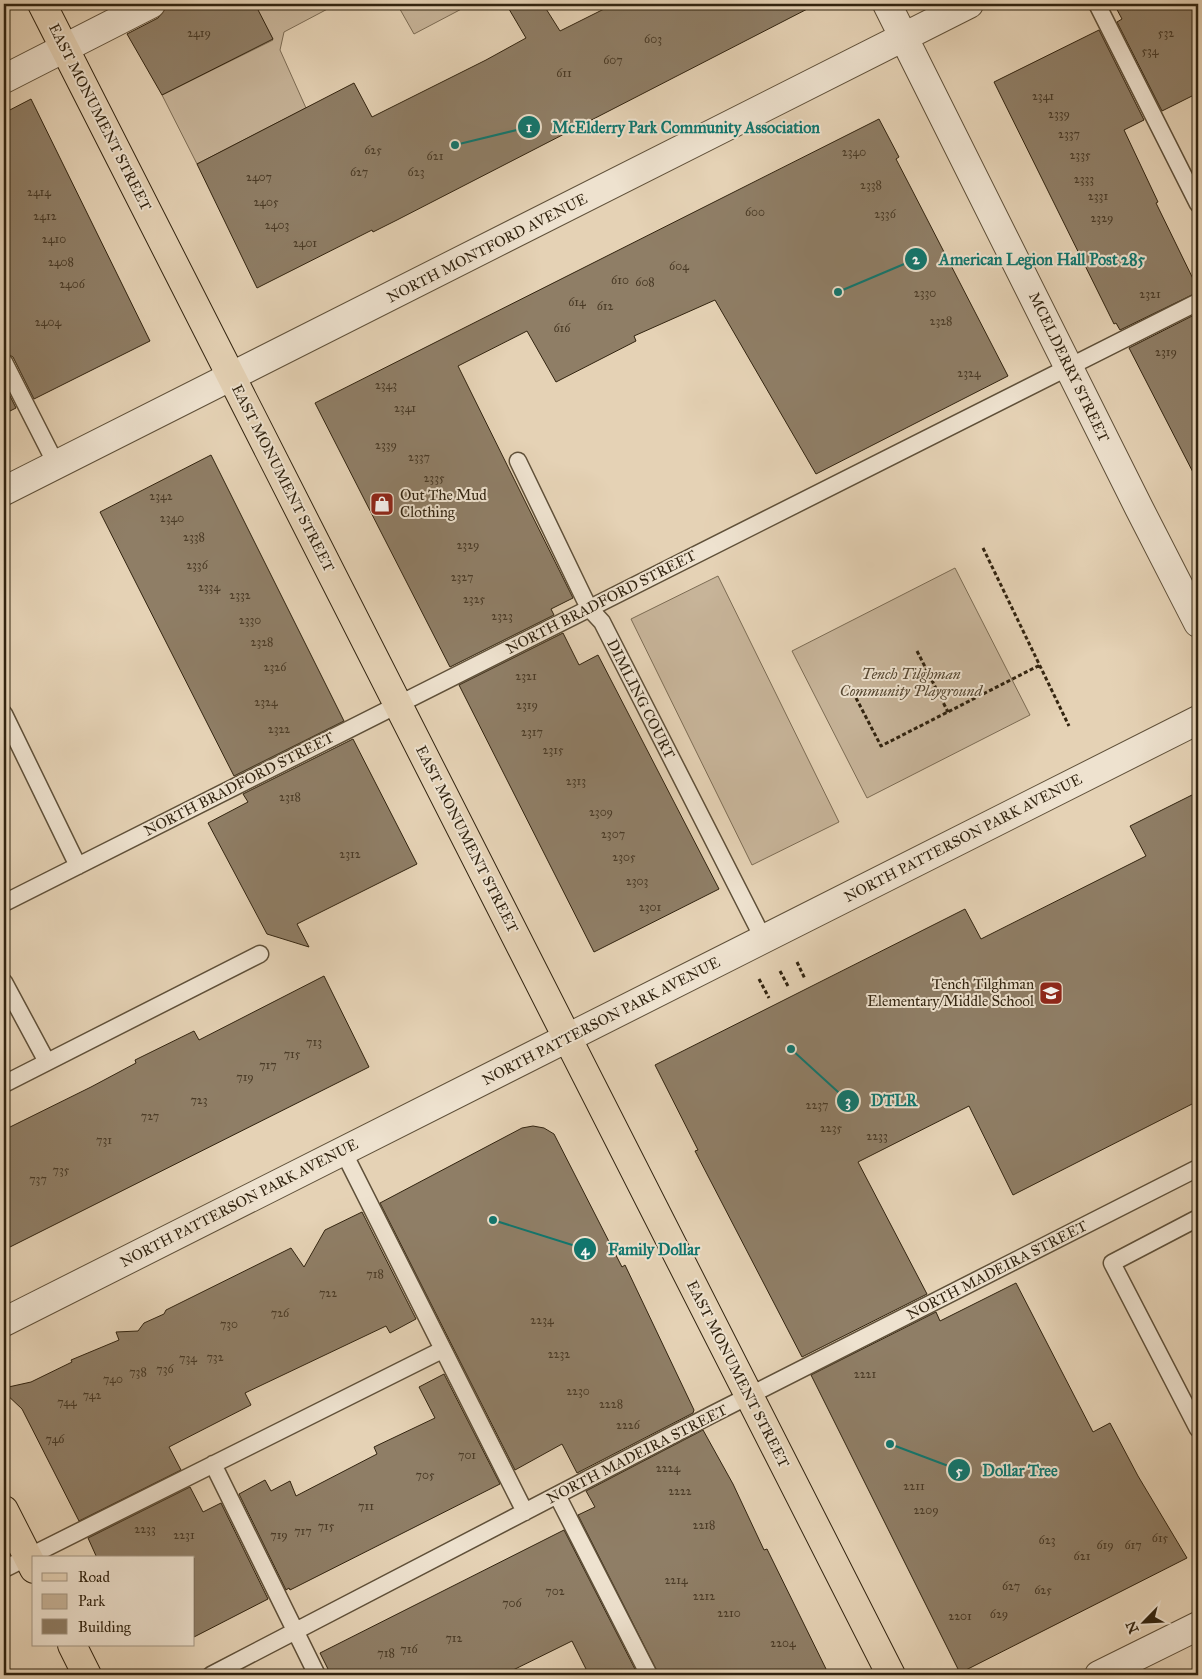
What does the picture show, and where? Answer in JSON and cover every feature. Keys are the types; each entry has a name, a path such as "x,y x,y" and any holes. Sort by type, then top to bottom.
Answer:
{"main road":[{"name":"EAST MONUMENT STREET","path":"42,4 891,1675"},
{"path":"4,1510 31,1563"},
{"path":"72,1646 87,1675"}],"street":[{"path":"4,79 151,4"},
{"name":"MCELDERRY STREET","path":"887,4 1198,623"},
{"name":"NORTH MONTFORD AVENUE","path":"4,491 969,4"},
{"name":"NORTH PATTERSON PARK AVENUE","path":"4,1322 1198,720"},
{"path":"1116,1672 1198,1626"}],"lane":[{"path":"1097,4 1198,204"},
{"name":"NORTH BRADFORD STREET","path":"4,903 1198,302"},
{"path":"4,362 56,464"},
{"name":"DIMLING COURT","path":"518,461 589,608 602,622 763,938"},
{"path":"4,714 78,866"},
{"path":"4,1084 260,954"},
{"path":"4,982 47,1062"},
{"path":"343,1151 525,1512"},
{"name":"NORTH MADEIRA STREET","path":"211,1675 749,1396 1198,1168"},
{"path":"1198,1218 1112,1263 1198,1429"},
{"path":"44,1556 214,1464 442,1350"},
{"path":"214,1464 317,1675"},
{"path":"557,1495 646,1674"},
{"path":"4,1569 31,1563"}],"path":[{"path":"983,548 1070,726"},
{"path":"917,651 948,712"},
{"path":"856,698 881,746 1040,665"},
{"path":"795,960 806,979"},
{"path":"778,968 788,988"},
{"path":"759,979 769,998"}],"green space":[{"path":"254,4 337,4 284,32 280,50 306,108 197,164 162,95 273,40"},
{"path":"397,4 471,4 414,34"},
{"name":"Tench Tilghman Community Playground","path":"955,568 1030,715 867,798 792,651"},
{"path":"718,576 839,822 752,865 631,619"}],"building":[{"path":"176,4 255,4 273,39 162,95 127,34 158,18 165,9"},
{"path":"506,4 543,4 560,31 614,4 817,4 397,220 373,232 372,230 257,288 197,164 354,83 372,117 486,60 526,38"},
{"path":"1114,4 1198,4 1198,93 1162,111 1117,22 1122,19"},
{"path":"1099,30 1144,120 1124,130 1158,202 1156,203 1198,289 1198,292 1120,330 1116,323 1114,324 994,82"},
{"path":"31,99 150,341 34,399 13,357 4,352 4,113"},
{"path":"879,119 899,157 896,159 1008,376 816,474 715,300 634,336 636,341 556,382 527,331 458,366 573,598 551,609 554,615 450,667 315,403"},
{"path":"1198,313 1198,482 1129,348"},
{"path":"4,384 16,408 4,414"},
{"path":"211,455 344,721 234,776 100,512"},
{"path":"563,633 579,665 598,655 719,889 594,952 459,685"},
{"path":"353,739 417,864 297,924 309,947 267,934 208,823 248,802 243,794"},
{"path":"1198,792 1198,1101 1013,1195 969,1106 858,1162 927,1294 802,1357 695,1151 698,1150 655,1065 965,909 981,939 1146,856 1130,826"},
{"path":"324,976 369,1067 4,1250 4,1130 91,1087 136,1063 135,1060 194,1031 199,1040"},
{"path":"533,1126 544,1128 554,1134 622,1267 625,1265 694,1410 693,1413 577,1473 562,1444 515,1470 380,1203 522,1128"},
{"path":"362,1212 416,1319 390,1333 386,1326 245,1393 251,1405 169,1447 181,1470 79,1521 22,1409 4,1392 4,1388 31,1382 72,1362 71,1360 119,1340 116,1332 138,1331 144,1323 164,1314 166,1310 291,1248 304,1267 325,1230"},
{"path":"1016,1283 1093,1432 1110,1423 1138,1476 1187,1558 960,1673 811,1375 936,1312 940,1321"},
{"path":"444,1374 500,1484 290,1590 289,1588 286,1590 239,1494 265,1480 271,1491 290,1481 296,1496 377,1454 374,1447 435,1418 419,1387"},
{"path":"703,1430 733,1484 764,1550 767,1549 829,1675 659,1675 578,1515 595,1507 586,1491"},
{"path":"190,1487 203,1512 221,1503 268,1599 195,1636 195,1556 96,1556 88,1538"},
{"path":"564,1530 638,1675 589,1675 572,1641 503,1675 331,1675 320,1653"}],"place":[{"name":"McElderry Park Community Association","path":"455,145"},
{"name":"American Legion Hall Post 285","path":"838,292"},
{"name":"Out The Mud Clothing","path":"382,504"},
{"name":"Tench Tilghman Elementary/Middle School","path":"1051,993"},
{"name":"DTLR","path":"791,1049"},
{"name":"Family Dollar","path":"493,1220"},
{"name":"Dollar Tree","path":"890,1444"}]}
